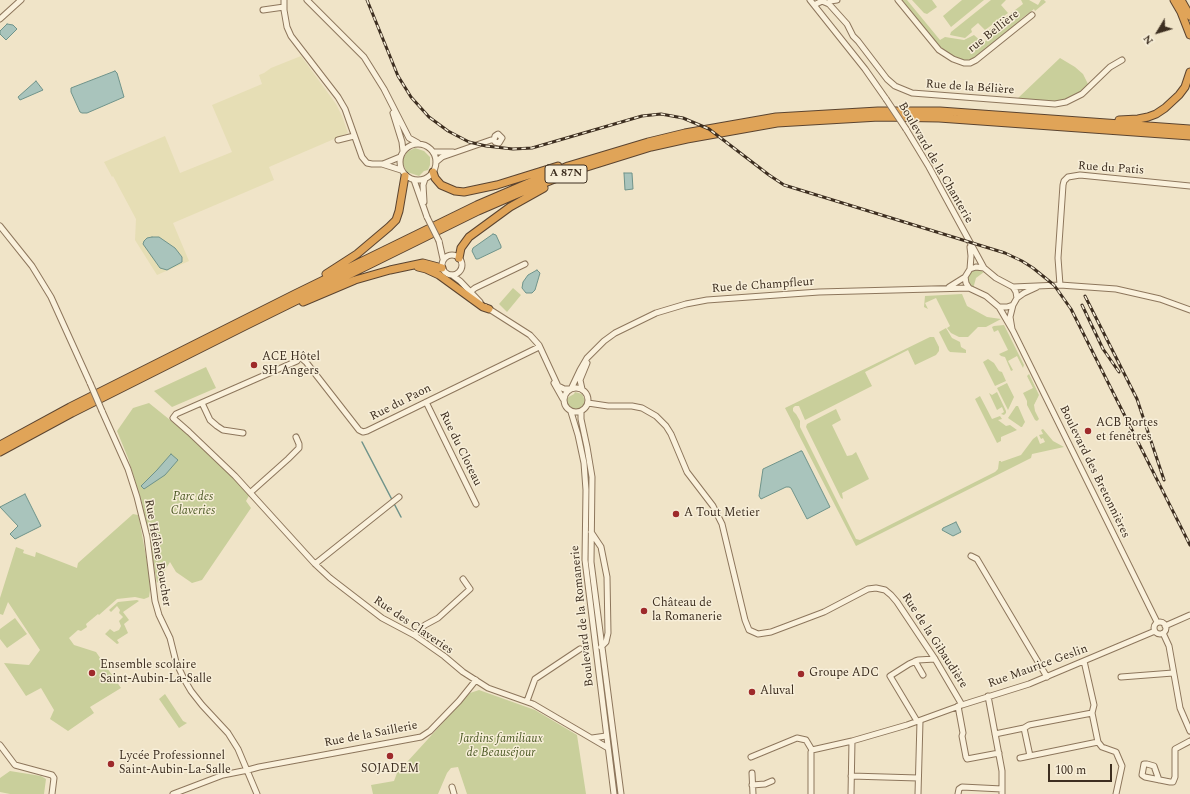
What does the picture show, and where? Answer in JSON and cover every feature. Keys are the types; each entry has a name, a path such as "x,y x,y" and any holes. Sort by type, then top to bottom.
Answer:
{"highway":[{"path":"1175,0 1185,13 1190,26"},
{"path":"1175,0 1190,35"},
{"path":"1181,0 1190,16"},
{"path":"1186,0 1190,5"},
{"path":"1088,122 1097,119 1138,119 1156,114 1171,104 1179,95 1185,87 1190,72"},
{"name":"A 87N","path":"0,445 70,407 477,205 571,169 648,142 721,127 783,117 863,111 940,111 1190,129"},
{"name":"A 87N","path":"0,452 72,413 478,211 571,169 651,147 777,123 879,117 939,118 1190,136"},
{"path":"433,172 440,185 455,191 464,192 497,185 558,166 571,169 566,178 538,190 477,230 464,242 459,258"},
{"path":"295,294 304,286 333,270 357,254 396,220 400,211 403,173"},
{"path":"245,326 260,322 349,282 423,263 442,268"},
{"path":"398,269 419,267 426,268 439,275 483,307 490,310"}],"street":[{"path":"0,19 21,0"},
{"path":"284,0 287,27 291,36 338,97 345,109 359,153 364,160 372,164 382,164 400,157"},
{"path":"307,0 364,58 384,89 410,138 426,146 433,152 436,162 433,172 425,179 423,186 424,207"},
{"path":"829,1 837,0"},
{"name":"rue Bellière","path":"898,0 939,50 964,64 976,60 1032,15"},
{"name":"Rue de la Bélière","path":"812,2 824,1 829,4 847,24 853,36 887,79 895,86 912,93 1055,104 1066,102 1082,94 1110,67 1122,60"},
{"name":"Rue de la Bélière","path":"829,1 838,14"},
{"name":"Boulevard de la Chanterie","path":"812,2 863,67 906,129 929,167 969,243 984,268"},
{"path":"263,10 284,7"},
{"path":"391,102 403,151"},
{"path":"338,140 354,136"},
{"path":"436,162 442,157 494,140"},
{"path":"403,173 399,164 403,151 407,147 418,143"},
{"path":"433,152 458,151"},
{"path":"382,164 403,173 414,180 427,217 440,243 443,259 441,263 442,268 447,274 452,275 460,281 490,310 524,331 530,335 539,345 558,386 564,389 582,389 587,395 588,403 584,410 581,412 571,412 565,407 563,399 556,388 537,348 524,331"},
{"name":"Rue du Patis","path":"1060,285 1058,258 1063,186 1064,181 1067,178 1080,175 1190,186"},
{"path":"414,180 425,179"},
{"name":"Rue Hélène Boucher","path":"0,226 30,262 50,297 128,469 137,497 147,539 158,615 170,638 176,662 191,691 228,733 238,749 257,794"},
{"path":"440,243 462,262 460,281"},
{"name":"Boulevard de la Chanterie","path":"969,243 971,256 970,269"},
{"path":"443,259 451,254"},
{"path":"470,292 475,288 525,264"},
{"path":"1042,286 1024,293 1007,308 999,307 986,296 969,288 965,277 970,269 976,267 984,268 996,278 1013,286 1060,285 1127,291 1160,299 1190,310"},
{"path":"452,275 460,271"},
{"name":"Rue de Champfleur","path":"946,288 965,277"},
{"path":"1013,286 1017,298"},
{"name":"Rue de Champfleur","path":"571,389 587,358 594,350 615,333 662,311 693,302 762,295 819,292 969,288"},
{"name":"Boulevard des Bretonnières","path":"1012,305 1010,317 1013,332"},
{"name":"Boulevard des Bretonnières","path":"999,307 1013,332 1157,622"},
{"name":"Rue du Paon","path":"202,403 297,361 299,356 306,362 359,430 363,432 537,348"},
{"name":"Rue de Champfleur","path":"582,389 580,380 594,350"},
{"path":"563,399 564,395 571,389"},
{"name":"Rue du Cloteau","path":"426,402 476,504"},
{"path":"202,403 210,420 217,426 223,430 243,433"},
{"name":"Rue des Claveries","path":"202,403 176,414 173,418 190,432 251,492 315,564 330,578 382,618 414,635 476,680 500,693 527,701 608,748"},
{"name":"Rue de la Gibaudière","path":"588,403 642,408 656,416 666,426 671,434 687,472 713,506 722,524 745,620 748,628 752,632 758,634 765,633 784,627 831,609 868,589 880,588 887,591 894,598 935,659 960,705 964,733 962,736 967,759 999,753"},
{"name":"Boulevard de la Romanerie","path":"571,412 584,463 586,490 584,535 585,560 614,794"},
{"name":"Boulevard de la Romanerie","path":"581,412 592,477 591,562 621,794"},
{"path":"251,492 299,448 296,437"},
{"path":"315,564 395,500"},
{"name":"Boulevard de la Romanerie","path":"591,532 601,547 608,577 608,632 606,642 601,647"},
{"path":"971,556 977,559 1046,677"},
{"path":"414,635 425,625 438,618 470,589 463,579"},
{"path":"1190,615 1165,626 1163,632 1169,646 1180,708 1190,730"},
{"path":"1163,632 1158,633 1155,631 1154,626 1157,622 1161,622 1165,626"},
{"name":"Rue Maurice Geslin","path":"812,750 852,741 919,721 960,705 1046,677 1155,631"},
{"path":"527,701 535,679 580,649"},
{"path":"918,794 919,721 890,677 891,674 915,661 935,659"},
{"path":"915,661 923,675"},
{"path":"1084,661 1094,705 1092,713 1098,742 1102,746 1116,752 1122,766 1116,794"},
{"path":"1121,677 1173,673"},
{"name":"Rue de la Saillerie","path":"173,794 223,775 421,737 430,731 459,701 476,680"},
{"path":"958,794 959,789 962,788 1002,791 1002,771 988,696"},
{"path":"995,734 1024,728 1029,725 1092,713"},
{"path":"1024,728 1030,756"},
{"path":"592,738 606,736 610,739 611,746 615,751"},
{"path":"751,757 797,738 806,740 812,750 811,794"},
{"path":"851,794 852,741"},
{"path":"1159,780 1173,782 1175,777 1175,749 1190,741"},
{"path":"1020,758 1098,742"},
{"path":"0,745 15,765 52,775 54,778 52,794"},
{"path":"752,773 753,794"},
{"path":"851,776 918,778"},
{"path":"752,785 765,784 772,781"},
{"path":"452,787 454,794"}],"shaded area":[{"path":"301,56 336,104 348,133 269,167 274,180 173,223 189,261 157,275 135,240 136,219 104,162 165,136 180,173 232,152 212,105 262,84 259,75 271,68"}],"green space":[{"path":"902,0 907,0 940,40 945,37 964,40 974,35 983,43 990,37 986,32 1023,4 1021,0 1029,0 1038,5 1041,0 1046,2 1035,11 1034,9 1021,19 1022,20 974,58 965,61 953,57 940,48"},
{"path":"912,0 932,0 937,7 927,14 924,13"},
{"path":"962,0 984,0 951,27 943,16"},
{"path":"991,0 1006,0 1001,5 1008,13 985,30 978,23 971,29 972,32 965,38 950,35 951,32"},
{"path":"1060,58 1083,74 1088,84 1084,90 1065,101 1057,102 1017,99"},
{"path":"415,148 424,151 430,157 430,165 428,170 424,171 419,176 407,172 402,162 407,152"},
{"path":"976,269 984,272 976,278 973,289 968,284 967,278 970,272"},
{"path":"513,288 521,295 507,312 499,304"},
{"path":"962,294 967,306 987,317 1001,319 986,327 978,327 968,337 959,337 951,333 947,328 950,326 936,298 925,303 928,309 924,307 925,296"},
{"path":"1004,325 1024,365 1023,368 1017,356 1008,361 1013,370 1011,371 1005,357 999,354 1008,350 998,330 994,332 992,327"},
{"path":"946,328 952,338 960,342 961,347 966,350 966,353 950,352 948,350 939,332"},
{"path":"930,337 934,337 939,347 939,351 936,355 915,365 908,350 865,372 872,386 805,420 799,406 795,406 793,408 793,411 800,421 800,427 856,539 860,540 995,472 998,469 999,461 1001,462 1021,455 1037,436 1040,444 1045,442 1039,435 1043,434 1041,430 1043,429 1053,441 1064,447 1032,454 1031,458 856,546 785,408"},
{"path":"988,359 994,363 999,371 1002,372 1006,381 995,386 983,362"},
{"path":"206,367 216,388 172,407 154,391"},
{"path":"1029,374 1039,395 1034,405 1039,419 1037,421 1027,405 1027,401 1023,393 1033,388 1027,376"},
{"path":"1007,383 1014,397 1008,410 997,388"},
{"path":"575,392 582,394 585,400 583,407 577,410 570,408 567,402 567,398"},
{"path":"997,392 1006,411 1004,415 1001,414 1004,412 1002,407 997,410 989,393 992,395"},
{"path":"980,396 992,419 1000,416 1002,419 998,420 1006,426 1010,425 1017,430 1001,437 1001,441 997,443 975,399"},
{"name":"Parc des Claveries","path":"149,403 196,441 250,494 246,501 251,508 202,580 192,583 176,572 170,562 157,583 142,503 128,458 117,431 133,408"},
{"path":"1016,406 1018,406 1025,422 1022,427 1008,418"},
{"path":"836,409 841,420 832,425 847,456 856,452 869,479 842,493 843,499 841,498 806,427 807,424"},
{"path":"133,514 138,515 139,518 149,573 149,597 144,599 135,597 117,599 86,624 87,627 81,631 78,630 69,638 74,645 96,652 121,688 90,707 94,713 68,731 50,719 54,710 41,688 26,696 4,663 29,665 40,650 8,602 3,615 0,614 0,598 16,547 24,550 23,553 35,557 36,552 77,568 78,563"},
{"path":"139,601 123,612 129,620 124,624 128,633 117,640 119,643 117,644 105,634 110,629 114,632 119,630 121,626 119,621 123,617 119,613 120,610 117,606 111,612 109,610 118,602"},
{"path":"15,618 27,634 7,648 0,639 0,629"},
{"name":"Jardins familiaux de Beauséjour","path":"479,690 535,710 577,735 586,794 467,794 458,767 451,768 447,773 438,794 373,794 371,785 394,781 397,773 470,693"},
{"path":"165,694 183,721 187,723 179,728 159,699"},
{"path":"10,771 41,776 46,779 44,794 10,794 0,792 0,778"}],"water":[{"path":"7,24 13,25 17,29 6,40 0,34 0,31"},
{"path":"115,71 117,73 124,97 87,113 80,112 71,92 71,88"},
{"path":"36,81 43,90 20,100 18,97"},
{"path":"624,173 632,173 633,189 625,190"},
{"path":"493,234 496,235 501,248 476,259 472,251 473,248"},
{"path":"159,237 175,248 182,257 182,262 167,270 160,268 143,244 147,238"},
{"path":"537,270 540,273 535,290 532,293 526,293 522,288 523,282 528,275"},
{"path":"801,451 830,507 807,519 791,488 789,487 761,499 759,496 763,469"},
{"path":"171,454 178,460 165,475 144,489 141,486"},
{"path":"25,494 41,526 15,539 10,534 18,526 0,507"},
{"path":"956,522 961,532 953,536 942,530 943,528"}],"waterway":[{"path":"362,442 401,517"}],"railway":[{"path":"367,0 398,76 411,97 429,117 448,131 469,142 486,146 513,149 532,148 642,116 661,114 683,118 709,129 784,185 1005,253 1033,268 1054,285 1071,309 1190,545"},
{"path":"1085,296 1137,399 1164,480"},
{"path":"1082,305 1103,349 1119,372"}],"place":[{"name":"ACE Hôtel SH Angers","path":"254,365"},
{"name":"ACB Portes et fenêtres","path":"1088,431"},
{"name":"A Tout Metier","path":"676,514"},
{"name":"Château de la Romanerie","path":"644,611"},
{"name":"Ensemble scolaire Saint-Aubin-La-Salle","path":"92,673"},
{"name":"Groupe ADC","path":"801,674"},
{"name":"Aluval","path":"752,692"},
{"name":"SOJADEM","path":"390,756"},
{"name":"Lycée Professionnel Saint-Aubin-La-Salle","path":"111,764"}]}
